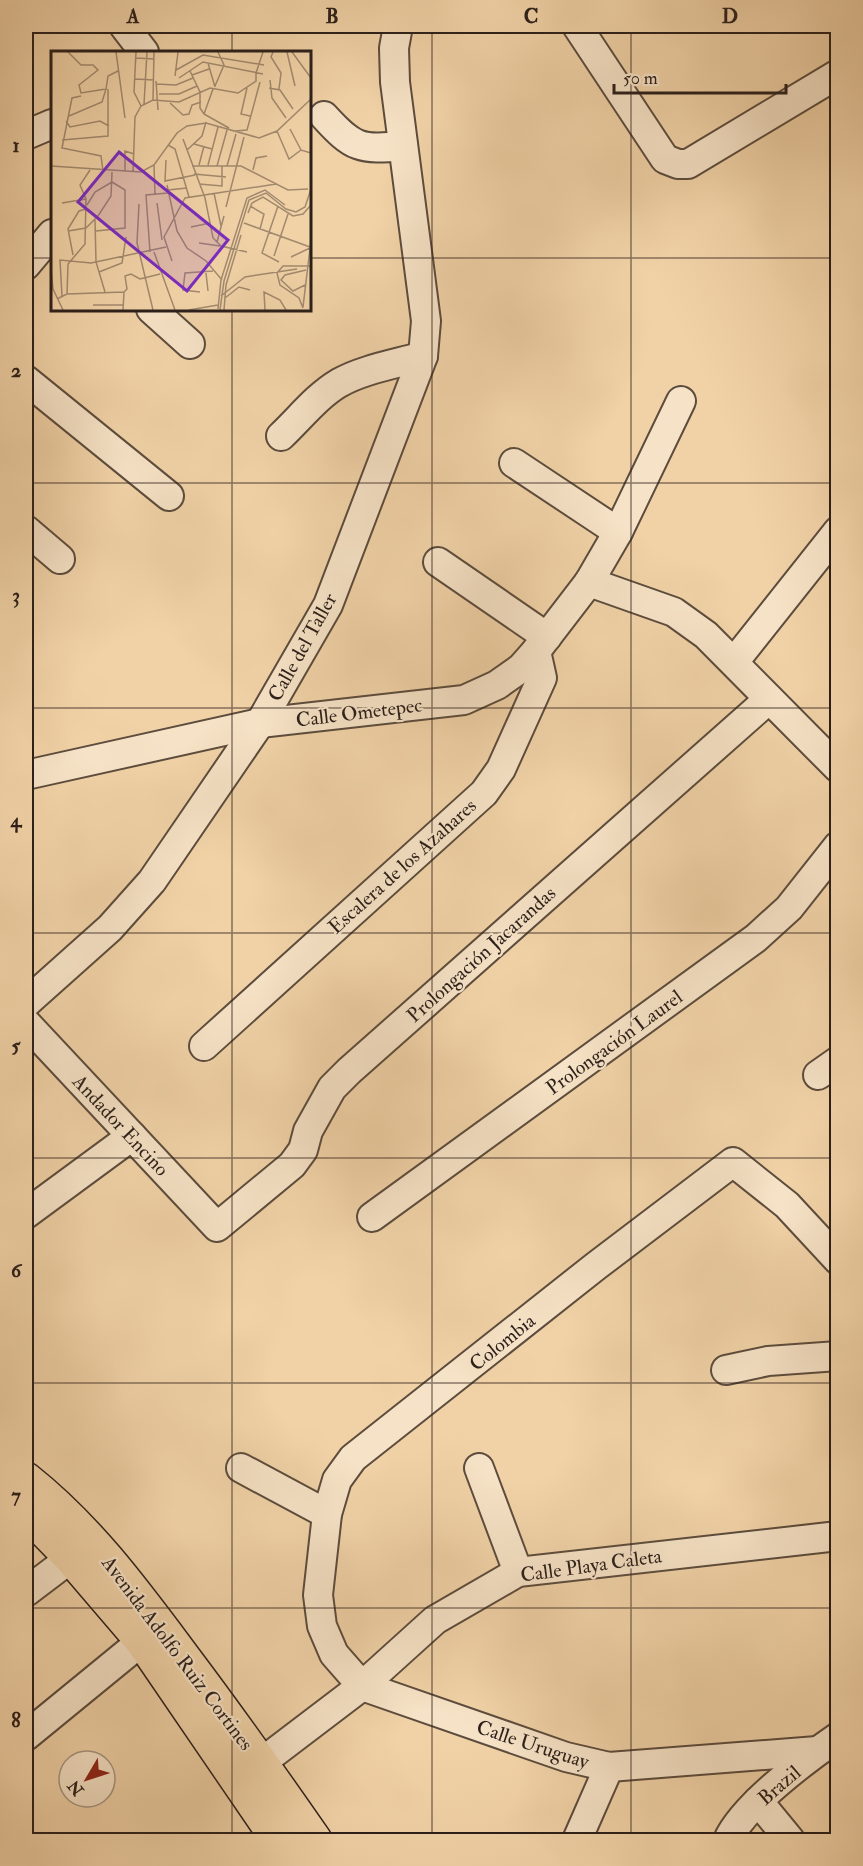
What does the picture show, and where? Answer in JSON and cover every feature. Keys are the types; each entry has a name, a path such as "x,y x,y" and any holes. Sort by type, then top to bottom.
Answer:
{"main road":[{"name":"Avenida Adolfo Ruiz Cortines","path":"26,1479 58,1504 82,1550 278,1840"},
{"name":"Avenida Adolfo Ruiz Cortines","path":"26,1512 82,1550 136,1593 262,1762 315,1840"}],"street":[{"path":"118,26 120,51"},
{"path":"124,26 143,51"},
{"name":"Calle del Taller","path":"26,1003 110,928 152,881 260,723 328,605 423,356 426,321 395,82 394,48 398,26"},
{"path":"577,26 665,159 678,164 688,164 837,74"},
{"path":"324,116 339,133 361,146 370,149 403,146"},
{"path":"26,135 51,124"},
{"path":"26,266 51,235"},
{"path":"151,310 190,344"},
{"path":"281,436 322,396 340,383 364,373 423,356"},
{"path":"26,380 169,496"},
{"name":"Calle Ometepec","path":"26,775 260,723 465,700 498,685 521,668 589,582 618,532 681,401"},
{"path":"514,463 618,532"},
{"path":"26,530 60,559"},
{"path":"734,662 837,531"},
{"path":"438,562 541,644"},
{"path":"589,582 674,612 706,635 837,768"},
{"name":"Escalera de los Azahares","path":"204,1046 484,793 501,769 542,678 541,644"},
{"name":"Prolongación Jacarandas","path":"217,1227 292,1165 303,1150 308,1131 332,1088 349,1071 769,699"},
{"name":"Prolongación Laurel","path":"372,1217 756,938 789,908 837,846"},
{"name":"Andador Encino","path":"26,1023 217,1227"},
{"path":"26,1214 132,1136"},
{"name":"Colombia","path":"362,1686 334,1654 322,1626 318,1595 327,1514 337,1480 353,1458 596,1266 733,1162 787,1205 837,1260"},
{"path":"726,1370 768,1361 837,1356"},
{"path":"242,1468 327,1514"},
{"path":"479,1468 518,1572"},
{"name":"Calle Playa Caleta","path":"262,1762 362,1686 435,1620 518,1572 837,1536"},
{"path":"26,1592 82,1550"},
{"path":"26,1736 142,1641"},
{"name":"Calle Uruguay","path":"362,1686 566,1757 609,1767 827,1744"},
{"name":"Brazil","path":"728,1840 731,1832 758,1801 827,1744"},
{"path":"576,1840 609,1767"},
{"path":"758,1801 790,1840"}]}
